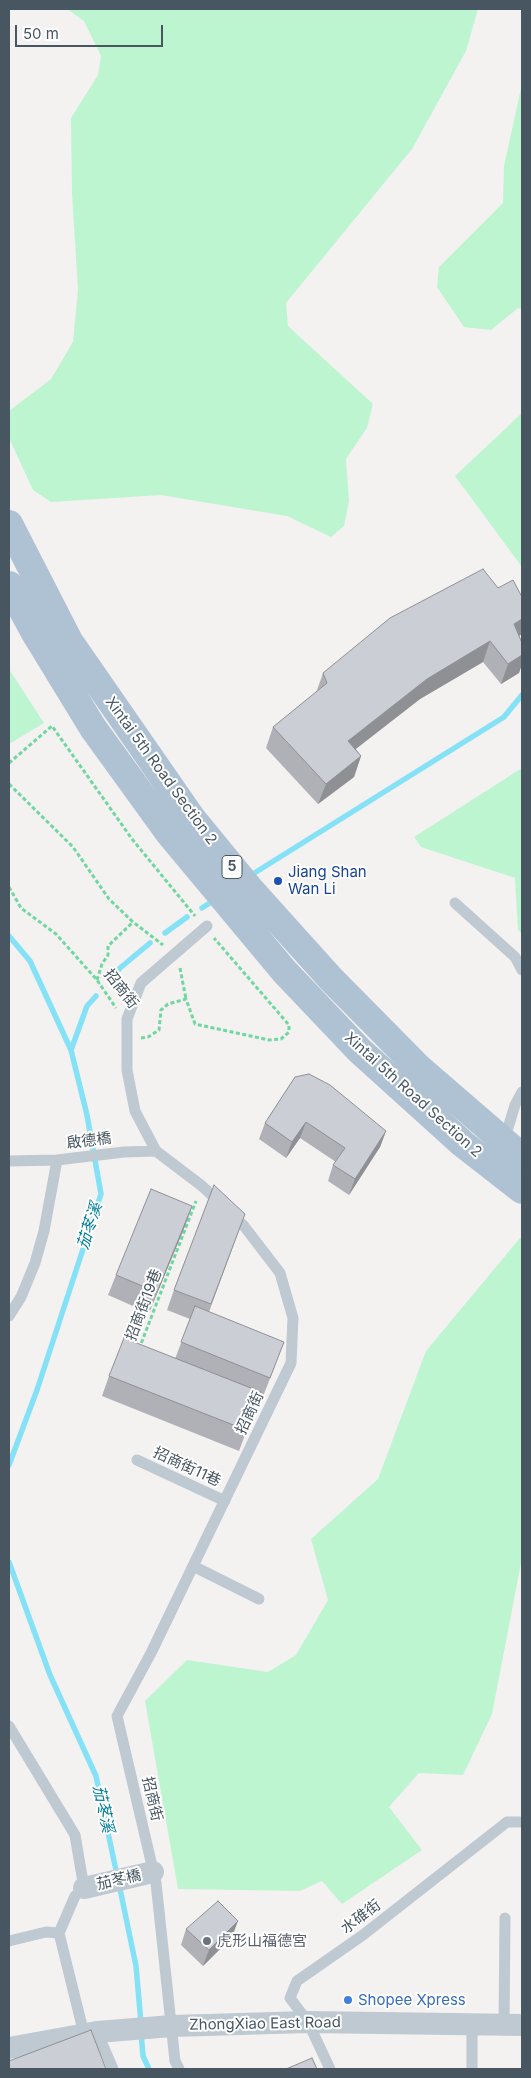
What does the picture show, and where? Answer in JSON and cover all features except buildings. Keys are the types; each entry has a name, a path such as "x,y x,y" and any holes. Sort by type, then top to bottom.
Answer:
{"main road":[{"name":"Xintai 5th Road Section 2","path":"9,524 69,641 180,825 284,970 359,1050 463,1144 522,1190"},
{"name":"Xintai 5th Road Section 2","path":"9,585 35,633 93,728 180,825 250,889 331,979 419,1068 513,1150"}],"street":[{"name":"茄苳橋","path":"84,1888 154,1872"},
{"name":"ZhongXiao East Road","path":"9,2048 97,2032 168,2026 308,2022 513,2025"}],"lane":[{"path":"455,903 515,957 522,970"},
{"path":"127,1019 141,983 204,924"},
{"name":"招商街","path":"127,1019 127,1070 135,1111 156,1151 202,1186 244,1226 280,1272 293,1318 291,1363 193,1566 117,1716 154,1872 168,2026 175,2060 179,2069"},
{"path":"513,1150 515,1105 522,1092"},
{"name":"啟德橋","path":"9,1161 57,1160 124,1152 156,1151"},
{"path":"9,1316 21,1297 35,1263 44,1230 57,1160"},
{"name":"招商街11巷","path":"137,1460 225,1501"},
{"path":"193,1566 259,1599"},
{"path":"9,1726 75,1835 84,1888 75,1896 59,1933 113,2069"},
{"name":"水碓街","path":"330,2069 308,2022 290,1998 297,1981 363,1935 507,1822 522,1822"},
{"path":"505,1918 513,2025"},
{"path":"9,1942 46,1932 59,1933"},
{"path":"472,2024 472,2069"}],"path":[{"path":"9,762 52,726 132,839 204,924"},
{"path":"9,784 68,841 99,887 133,922 170,950"},
{"name":"招商街","path":"9,887 21,908 56,934 97,980 117,1010 127,1019"},
{"path":"97,980 102,964 108,955 108,946 133,922"},
{"path":"177,963 181,970 186,999 195,1024 269,1040 280,1040 289,1032 289,1025 213,938"},
{"path":"128,1040 148,1037 160,1030 161,1010 168,1004 186,999"},
{"name":"招商街19巷","path":"137,1355 202,1186"}],"green space":[{"path":"67,9 478,9 466,51 412,149 286,303 288,326 373,404 367,428 346,459 349,501 344,526 331,537 287,516 161,495 51,502 33,490 9,438 9,411 51,379 73,342 78,290 72,193 71,118 98,75 101,56 84,21"},
{"path":"522,84 522,309 518,308 491,330 464,327 437,287 439,267 503,203 504,166"},
{"path":"522,413 522,567 455,476"},
{"path":"9,669 44,723 9,744"},
{"path":"522,768 522,934 518,930 515,878 421,847 414,837"},
{"path":"520,1238 522,1240 522,1558 492,1714 463,1775 419,1773 389,1807 422,1850 342,1904 322,1881 300,1891 178,1889 145,1701 187,1660 268,1672 296,1655 328,1600 311,1539 378,1479 426,1351"}],"waterway":[{"path":"248,877 504,717 522,695"},
{"path":"202,908 216,899"},
{"path":"165,933 187,917"},
{"name":"茄苳溪","path":"9,936 30,961 71,1050 87,1115 101,1194 37,1390 9,1465"},
{"path":"110,980 120,968 150,943"},
{"path":"71,1050 87,1006 96,996"},
{"name":"茄苳溪","path":"9,1562 50,1675 96,1776 117,1875"},
{"name":"茄苳溪","path":"119,1884 136,1966 141,2023"},
{"name":"茄苳溪","path":"141,2032 143,2056 149,2069"}],"place":[{"name":"Jiang Shan Wan Li","path":"278,881"},
{"name":"虎形山福德宮","path":"207,1941"},
{"name":"Shopee Xpress","path":"348,2000"}]}
